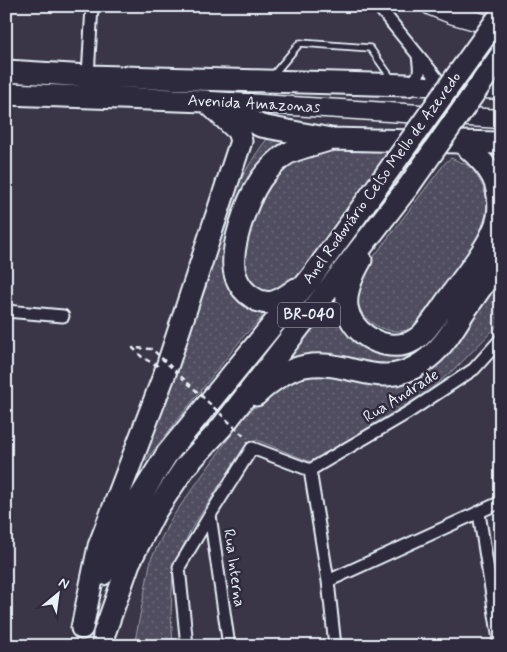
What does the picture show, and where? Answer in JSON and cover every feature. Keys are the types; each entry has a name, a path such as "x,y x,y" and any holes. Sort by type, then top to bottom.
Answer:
{"highway":[{"name":"Anel Rodoviário Celso Mello de Azevedo","path":"81,637 110,555 136,502 167,454 310,279 501,14"},
{"name":"Anel Rodoviário Celso Mello de Azevedo","path":"103,646 104,634 129,563 155,512 185,467 221,428 402,195 501,55"},
{"name":"Avenida Amazonas","path":"6,71 88,76 402,84"},
{"name":"Avenida Amazonas","path":"6,94 206,101"},
{"path":"206,101 261,126 331,139 501,143"},
{"path":"81,637 99,546 165,373 241,141 238,130 206,101"},
{"path":"310,279 278,300 267,304 257,301 244,292 235,276 236,243 243,213 252,194 272,167 284,156 331,139"},
{"path":"402,195 352,275 348,291 347,307 351,319 360,332 375,342 390,345 406,344 423,334 487,244 498,217 497,188 487,167 460,142"},
{"path":"221,428 268,384 290,371 304,366 338,367 370,375 393,376 423,363 440,349 501,258"}],"main road":[{"path":"431,6 454,15 501,28"},
{"name":"Avenida Amazonas","path":"402,84 501,90"},
{"name":"Avenida Amazonas","path":"206,101 501,119"}],"street":[{"path":"88,76 92,6"},
{"path":"378,6 444,86"},
{"path":"402,84 418,78 420,70 418,54"},
{"path":"6,311 63,316"},
{"name":"Rua Andrade","path":"310,470 410,412 474,369 501,339"},
{"name":"Rua Interna","path":"229,646 210,515 252,448 310,470"},
{"path":"310,470 328,582 335,646"},
{"path":"328,582 501,502"},
{"path":"480,512 500,646"},
{"path":"187,646 179,567 210,515"}],"lane":[{"path":"268,81 300,43 370,48 402,84"}],"path":[{"path":"158,366 143,358 134,348 152,348 246,438"}],"shaded area":[{"path":"267,139 294,141 278,148 225,270 236,298 246,307 262,313 262,317 243,337 146,460 140,459 208,282 222,225 236,189 255,155"},
{"path":"384,149 388,152 302,272 279,290 266,292 252,282 246,268 245,245 259,199 278,174 294,161 316,153 339,150"},
{"path":"451,158 470,167 480,181 485,194 487,207 479,233 473,245 419,324 401,331 381,328 372,323 359,308 357,293 360,283 372,259 445,163"},
{"path":"501,279 501,322 460,364 426,393 311,462 257,440 244,447 190,531 173,569 171,614 173,646 134,646 151,559 171,519 242,420 261,400 285,385 307,376 333,375 371,384 415,380 447,354"},
{"path":"339,293 343,323 426,343 429,346 400,366 289,362 286,360"}]}
